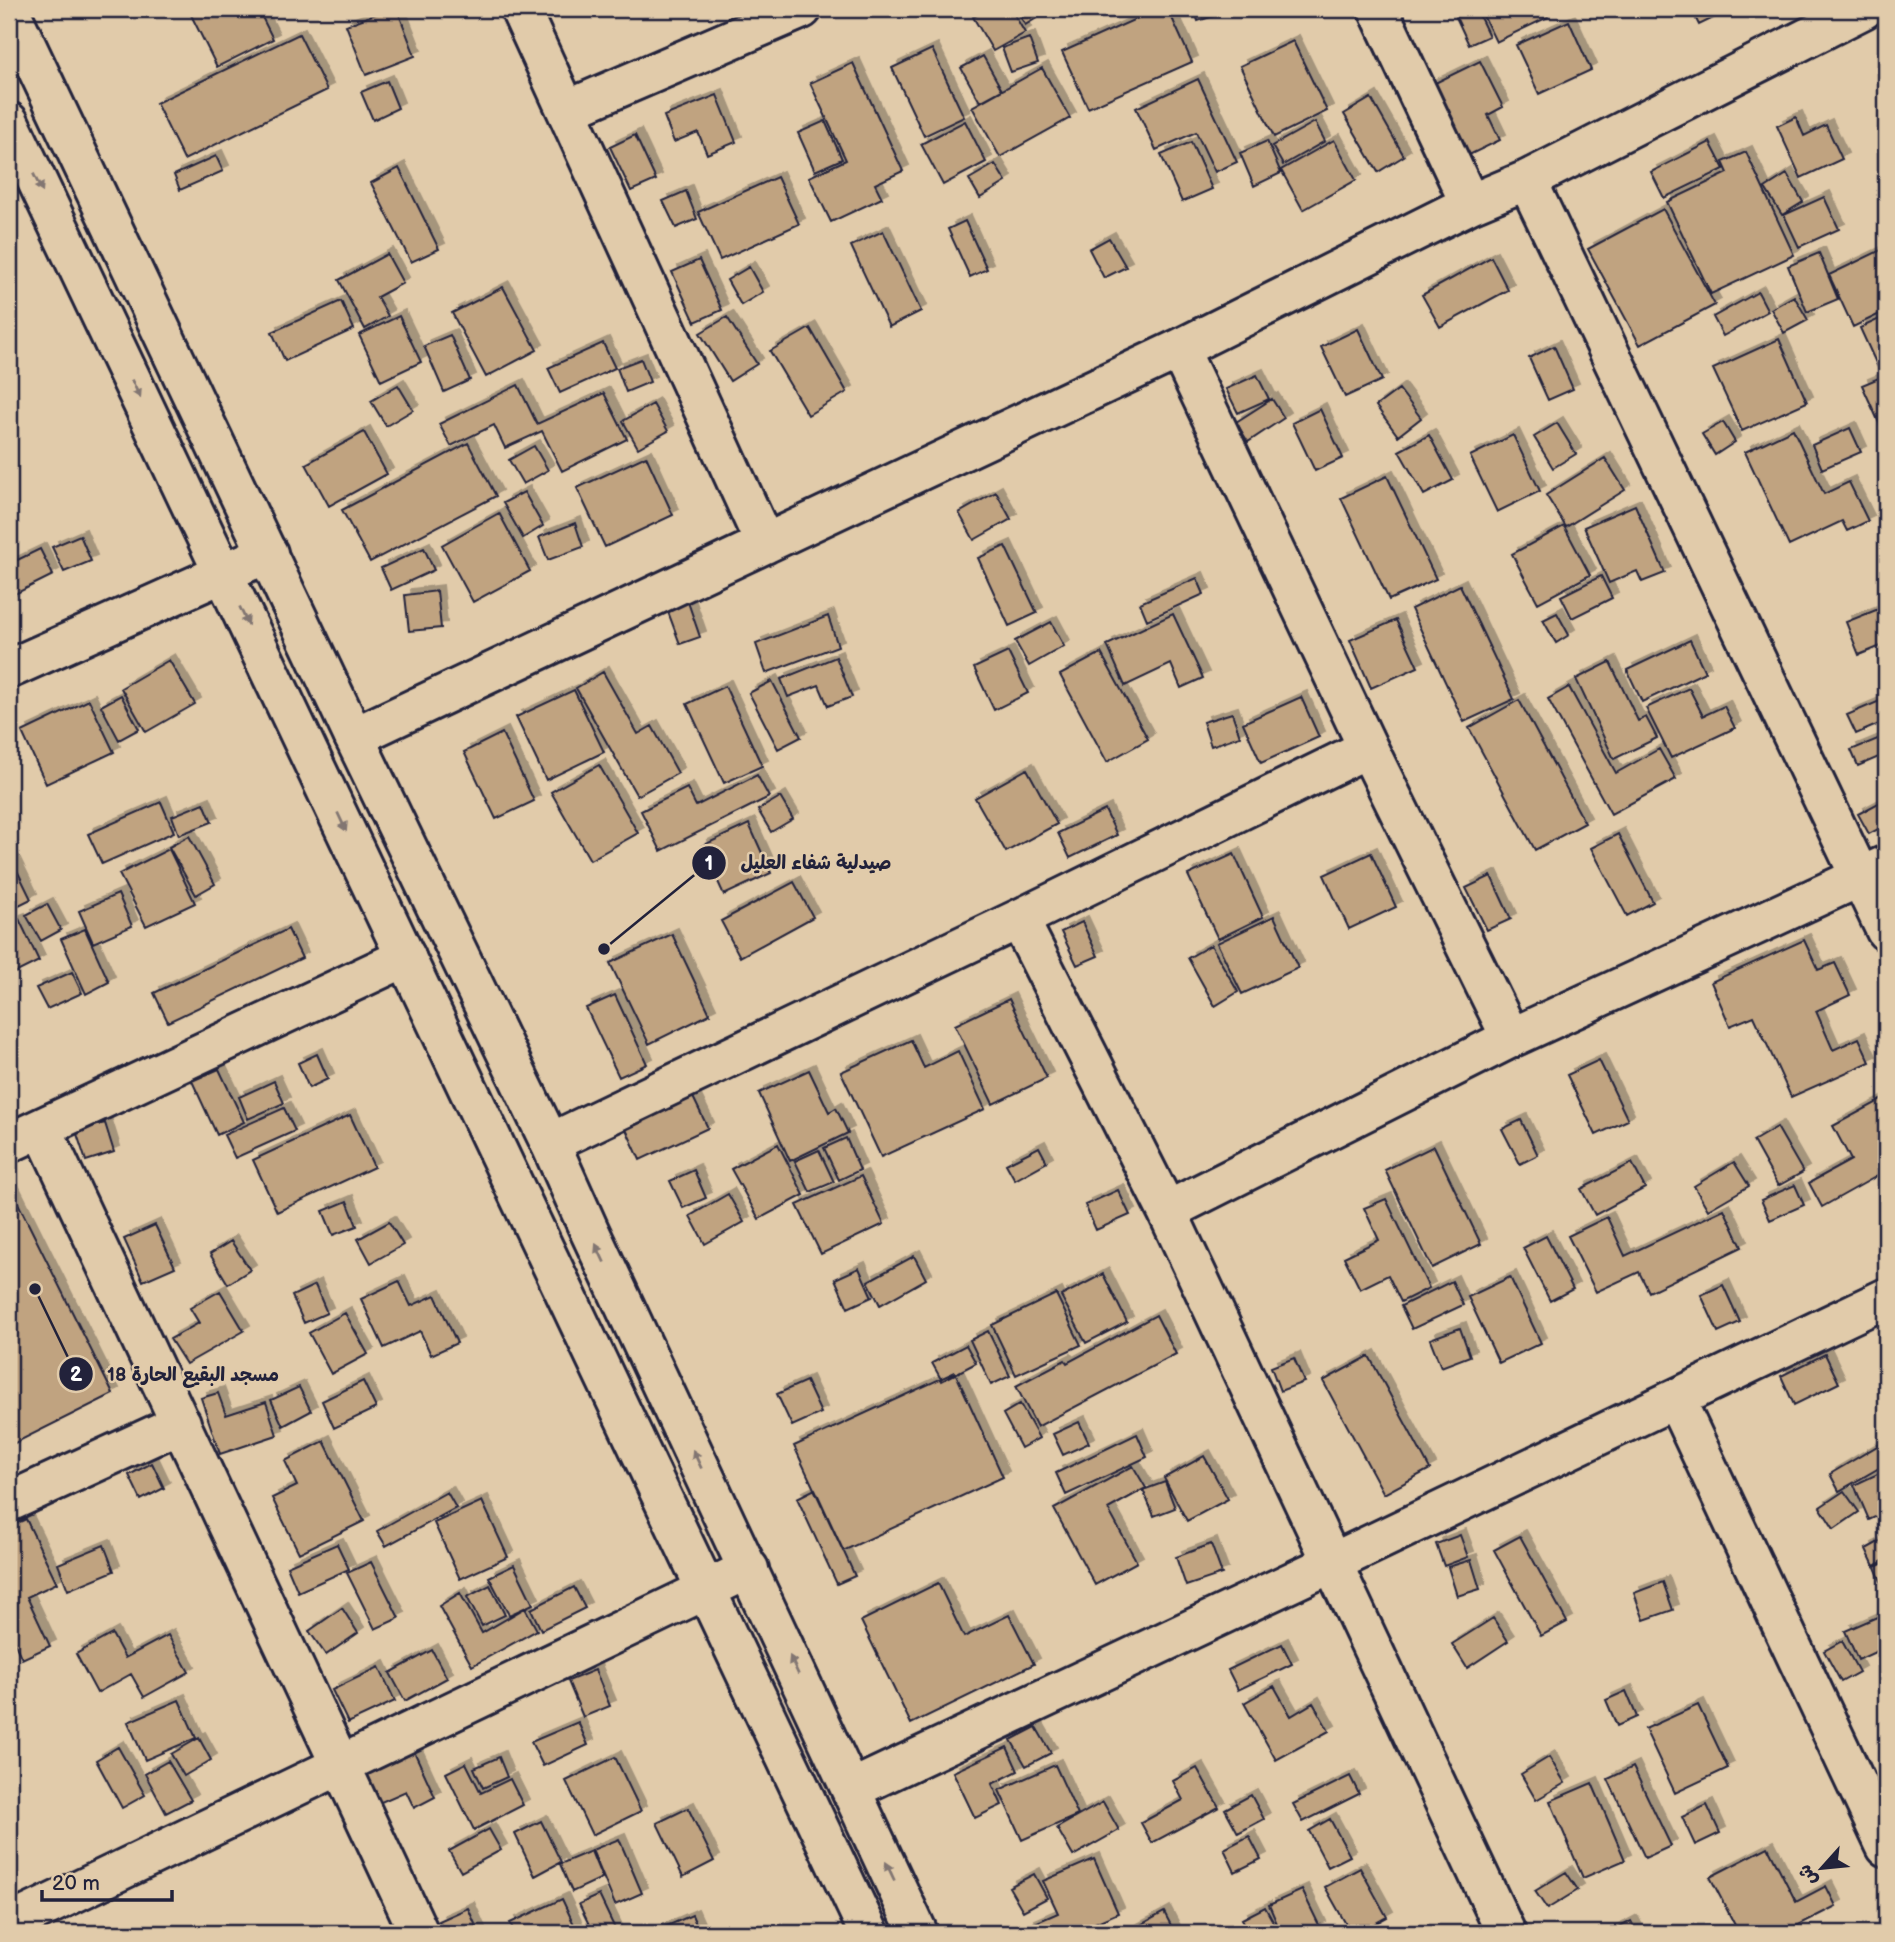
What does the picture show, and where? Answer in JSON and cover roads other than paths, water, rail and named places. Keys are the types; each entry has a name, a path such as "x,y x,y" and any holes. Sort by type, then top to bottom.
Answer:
{"street":[{"path":"9,9 550,1143 918,1933"},
{"path":"520,9 765,544"},
{"path":"567,110 802,9"},
{"path":"1378,9 1470,204"},
{"path":"354,737 1179,349 1470,204 1527,180 1858,11 1886,22"},
{"path":"9,122 869,1933"},
{"path":"1527,180 1874,871 1886,931"},
{"path":"1179,349 1368,748 1511,1038"},
{"path":"9,669 268,553"},
{"path":"550,1143 1019,919 1368,748"},
{"path":"1167,1211 1511,1038 1874,871"},
{"path":"1019,919 1167,1211 1506,1933"},
{"path":"406,957 26,1135 181,1423 419,1933"},
{"path":"852,1789 1886,1298"},
{"path":"1675,1399 1886,1847"},
{"path":"9,1502 181,1423"},
{"path":"9,1924 749,1569"}],"place":[{"name":"صيدلية شفاء العليل","path":"604,949"},
{"name":"مسجد البقيع الحارة 18","path":"35,1289"}]}
